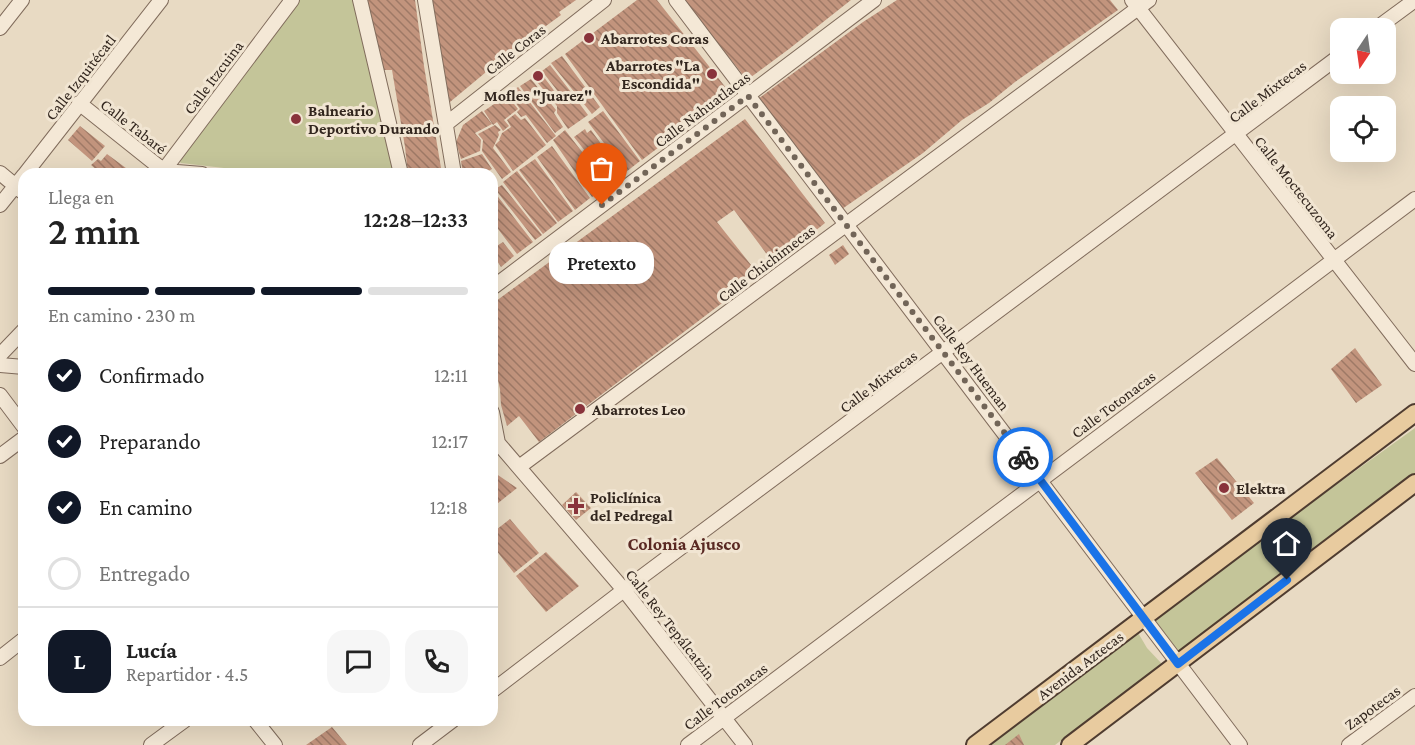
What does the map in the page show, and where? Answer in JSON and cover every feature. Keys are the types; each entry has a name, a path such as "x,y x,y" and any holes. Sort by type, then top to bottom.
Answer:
{"main road":[{"name":"Avenida Aztecas","path":"975,745 1415,413"},
{"path":"1070,745 1415,483"}],"street":[{"path":"0,28 22,0"},
{"name":"Calle Izquitécatl","path":"32,168 79,103 161,0"},
{"name":"Calle Itzcuina","path":"169,168 292,0"},
{"path":"360,0 400,168"},
{"path":"424,0 453,168"},
{"name":"Calle Coras","path":"446,124 604,0"},
{"name":"Calle Rey Hueman","path":"676,0 1240,745"},
{"name":"Calle Nahuatlacas","path":"498,284 874,0"},
{"path":"1390,18 1414,0"},
{"name":"Calle Moctecuzoma","path":"1140,3 1235,135 1415,364"},
{"name":"Calle Chichimecas","path":"519,467 1140,3"},
{"name":"Calle Mixtecas","path":"498,686 1330,63"},
{"name":"Calle Tabaré","path":"79,103 159,168"},
{"path":"0,173 18,180"},
{"name":"Calle Izquitécatl","path":"0,205 18,186"},
{"name":"Calle Totonacas","path":"688,745 1415,199"},
{"path":"0,355 18,336"},
{"path":"0,365 18,366"},
{"path":"0,395 18,419"},
{"path":"0,456 18,442"},
{"name":"Calle Rey Tepálcatzin","path":"498,445 624,590 745,745"},
{"path":"0,658 18,644"},
{"name":"Zapotecas","path":"1349,745 1415,696"},
{"path":"151,745 177,726"},
{"path":"260,726 275,745"},
{"path":"420,745 445,726"}],"green space":[{"name":"Balneario Deportivo Durando","path":"297,0 359,0 397,168 224,168 179,161"},
{"path":"1415,428 1415,474 1177,653 1167,636 1151,618"},
{"path":"1137,631 1147,648 1162,664 1055,745 991,745"}],"building":[{"path":"363,0 415,0 441,168 407,168 392,70 383,70 379,50 375,50"},
{"path":"432,0 576,0 559,12 561,15 509,53 450,102 433,26"},
{"path":"637,0 657,0 730,93 642,160 565,54"},
{"path":"684,0 851,0 747,80"},
{"path":"897,0 1110,0 1118,10 962,120 923,153 842,209 758,99 863,22"},
{"path":"562,56 600,107 592,114 551,63"},
{"path":"550,65 571,92 563,98 542,71"},
{"path":"540,72 562,101 573,95 588,115 568,129 557,113 557,106 533,77"},
{"path":"531,79 556,110 554,113 563,127 555,133 520,86"},
{"path":"518,87 556,136 547,143 526,115 521,117 517,112 520,109 509,94"},
{"path":"507,95 518,109 504,120 509,126 503,131 497,122 493,125 484,111"},
{"path":"482,111 492,124 475,133 481,140 480,151 461,159 456,142 463,125"},
{"path":"603,111 640,161 626,172 588,122"},
{"path":"515,114 521,120 525,118 546,145 513,171 495,145 501,139 499,140 502,133 511,127 507,120"},
{"path":"745,119 825,223 774,264 734,210 717,222 759,275 539,442 519,416 507,426 501,405 498,380 498,300"},
{"path":"495,125 501,130 498,132 499,135 493,148 511,172 502,179 498,173 498,168 494,168 482,151 483,140 478,134"},
{"path":"80,126 105,146 92,161 68,140"},
{"path":"585,129 587,133 591,130 623,174 611,184 574,137"},
{"path":"565,130 608,185 592,197 553,140"},
{"path":"552,146 590,198 575,210 537,157"},
{"path":"107,154 126,168 94,168 91,165 98,159 101,161"},
{"path":"482,154 491,168 462,168 461,161"},
{"path":"535,159 573,211 558,222 519,170"},
{"path":"517,171 557,223 543,234 503,182"},
{"path":"502,185 542,235 535,240 498,193 498,187"},
{"path":"498,197 533,242 517,254 498,229"},
{"path":"503,242 514,256 501,267 498,262 498,245"},
{"path":"843,245 849,254 835,265 829,255"},
{"path":"1355,348 1382,385 1356,403 1331,369"},
{"name":"Elektra","path":"1217,458 1254,503 1232,520 1195,473"},
{"path":"498,475 517,488 498,503"},
{"name":"Policlínica del Pedregal","path":"576,492 591,508 576,520 562,505"},
{"path":"510,519 539,553 514,573 498,553 498,528"},
{"path":"546,552 579,586 546,612 516,576"},
{"path":"332,727 347,745 306,745"},
{"path":"1019,734 1024,745 1005,745"}],"way so far":[{"path":"602,205 748,96 1023,457"}],"place":[{"name":"Abarrotes Coras","path":"589,38"},
{"name":"Abarrotes \"La Escondida\"","path":"712,74"},
{"name":"Mofles \"Juarez\"","path":"538,76"},
{"name":"Balneario Deportivo Durando","path":"296,119"},
{"name":"Pretexto","path":"602,205"},
{"name":"Abarrotes Leo","path":"580,409"},
{"name":"Elektra","path":"1224,488"},
{"name":"Policlínica del Pedregal","path":"576,506"}],"district":[{"name":"Colonia Ajusco","path":"684,544"}],"route":[{"path":"1023,457 1178,664 1287,580"}]}
